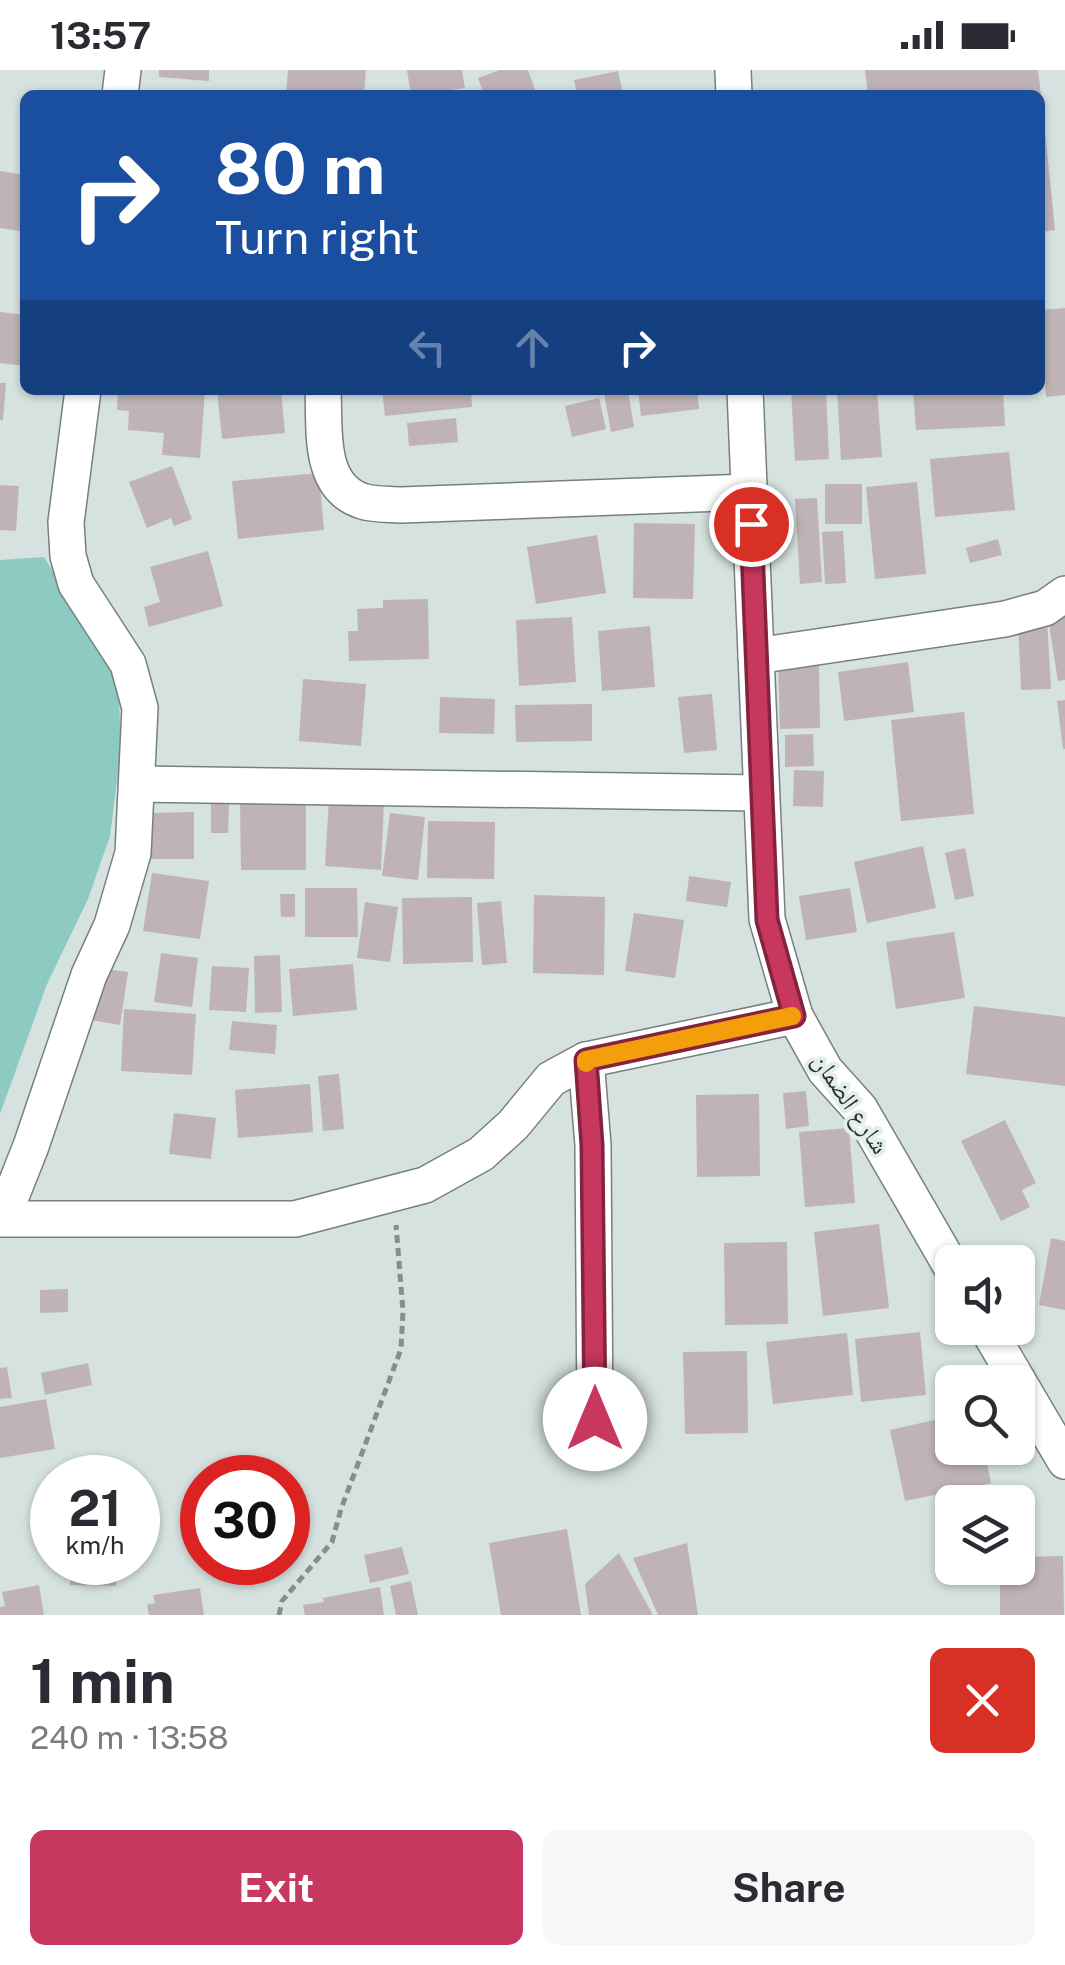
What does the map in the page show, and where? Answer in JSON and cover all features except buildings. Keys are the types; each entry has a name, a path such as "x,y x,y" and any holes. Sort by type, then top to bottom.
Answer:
{"street":[{"path":"82,395 66,522 68,556 76,584 128,664 140,708 134,853 24,1164 0,1216 295,1219 425,1185 481,1154 551,1079 586,1060 794,1016"},
{"path":"324,395 326,458 339,486 362,501 402,505 749,492"},
{"name":"شارع الضمان","path":"745,395 767,920 794,1016 825,1070 860,1109 939,1245"},
{"path":"756,656 1005,619 1046,608 1065,594"},
{"path":"137,784 762,793"},
{"path":"586,1060 592,1145 595,1419"},
{"path":"997,1345 1065,1461"}],"path":[{"path":"279,1615 282,1601 332,1542 340,1508 401,1349 399,1234 387,1194"}],"green space":[{"path":"44,557 118,675 121,748 110,836 88,899 47,984 0,1114 0,560"}],"slow traffic":[{"path":"586,1063 792,1016"}],"route":[{"path":"595,1419 592,1145 586,1060 794,1016 767,920 751,524"}]}
